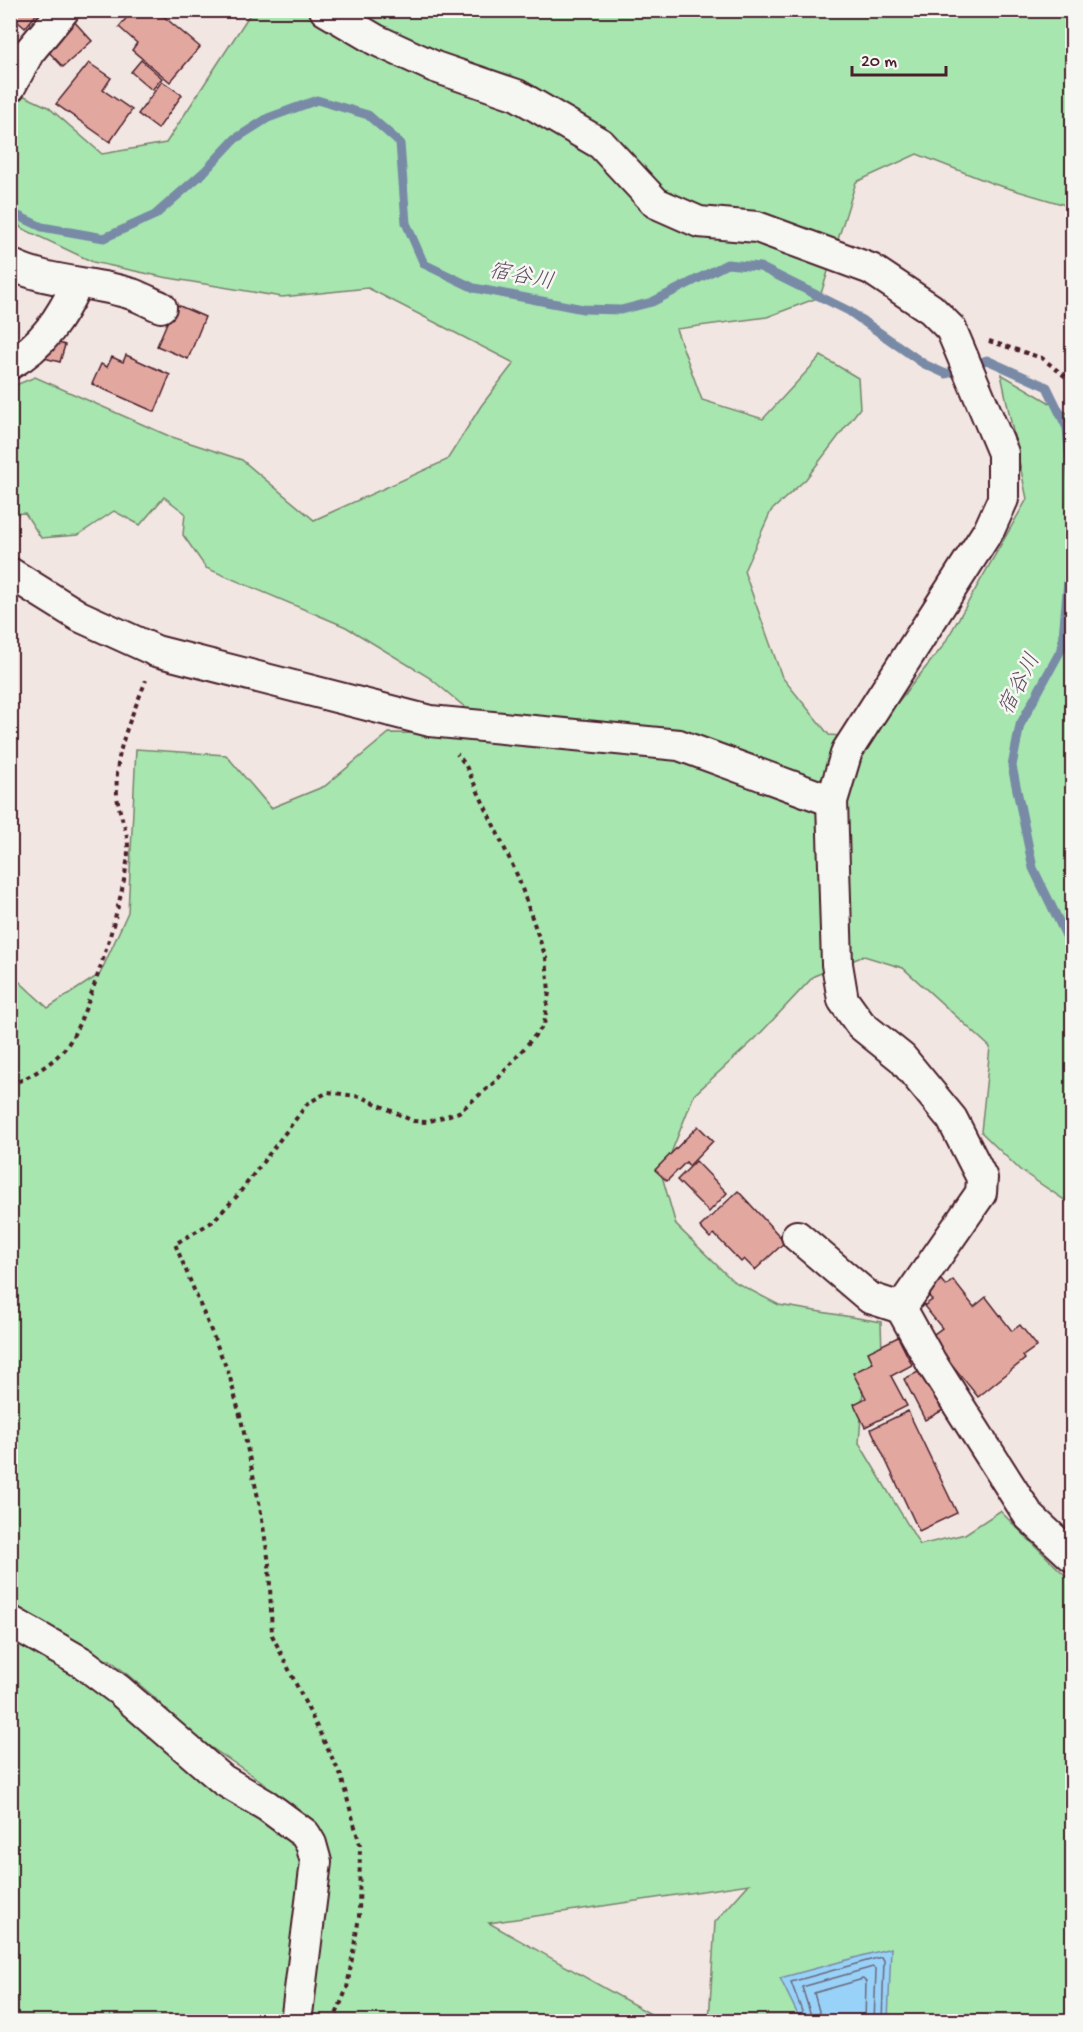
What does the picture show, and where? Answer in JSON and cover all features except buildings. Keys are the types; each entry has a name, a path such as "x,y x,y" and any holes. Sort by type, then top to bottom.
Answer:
{"street":[{"path":"10,87 29,52 64,10"},
{"path":"325,10 376,40 435,67 527,100 601,144 656,203 699,222 757,226 871,269 931,309 951,329 1003,453 1003,499 990,528 847,751 832,801 837,964 843,1000 861,1025 902,1058 952,1119 982,1178 981,1193 901,1308"},
{"path":"10,264 77,284 131,294 161,307"},
{"path":"10,364 39,345 61,315 77,284"},
{"path":"10,573 79,616 156,651 430,721 679,745 832,801"},
{"path":"797,1236 870,1298 901,1308 931,1362 1029,1516 1072,1556"},
{"path":"10,1621 83,1663 119,1690 223,1780 267,1806 305,1834 311,1844 316,1862 296,2022"}],"path":[{"path":"951,329 1042,358 1072,382"},
{"path":"10,1085 37,1073 66,1047 80,1025 91,996 119,901 129,850 117,796 120,754 156,651"},
{"path":"333,2022 347,1988 359,1917 360,1845 341,1776 272,1635 269,1563 260,1506 241,1419 229,1374 175,1244 212,1222 237,1196 308,1103 328,1092 362,1097 413,1121 428,1122 459,1112 496,1082 544,1025 549,992 546,958 518,877 465,764 430,721"}],"green space":[{"path":"252,11 1072,11 1072,207 994,184 917,154 856,182 820,297 767,317 676,329 702,400 763,419 821,356 858,378 860,408 806,479 771,511 744,571 782,677 829,735 869,738 943,646 1027,499 1001,374 1072,416 1072,1205 1020,1170 981,1132 990,1047 903,968 864,956 814,976 755,1039 694,1095 662,1176 676,1225 733,1281 779,1305 881,1322 882,1354 863,1390 859,1443 920,1545 965,1534 1000,1511 1072,1582 1072,2021 709,2021 715,1922 749,1884 489,1923 663,2021 11,2021 11,974 48,1008 100,974 128,912 136,749 226,755 271,808 325,786 389,733 497,734 430,678 346,627 206,568 183,535 185,513 164,497 140,525 114,511 78,535 41,538 25,513 11,514 11,387 35,377 169,436 242,460 314,520 447,460 481,406 514,363 368,288 282,297 163,277 93,262 21,228 10,212 11,106 16,92 48,107 102,154 166,143","holes":["86,1658 110,1660 154,1697 182,1728 264,1783 274,1798 219,1762"]}],"water":[{"path":"891,1948 888,2021 801,2021 780,1978"}],"waterway":[{"name":"宿谷川","path":"10,212 42,227 104,238 155,215 204,172 235,139 268,118 317,100 368,115 400,143 406,223 424,264 474,288 583,309 621,310 652,302 727,264 760,267 849,311 924,364 946,374 987,360 1047,387 1067,428 1072,481"},
{"name":"宿谷川","path":"1072,536 1062,648 1020,725 1012,766 1033,868 1072,948"}]}
